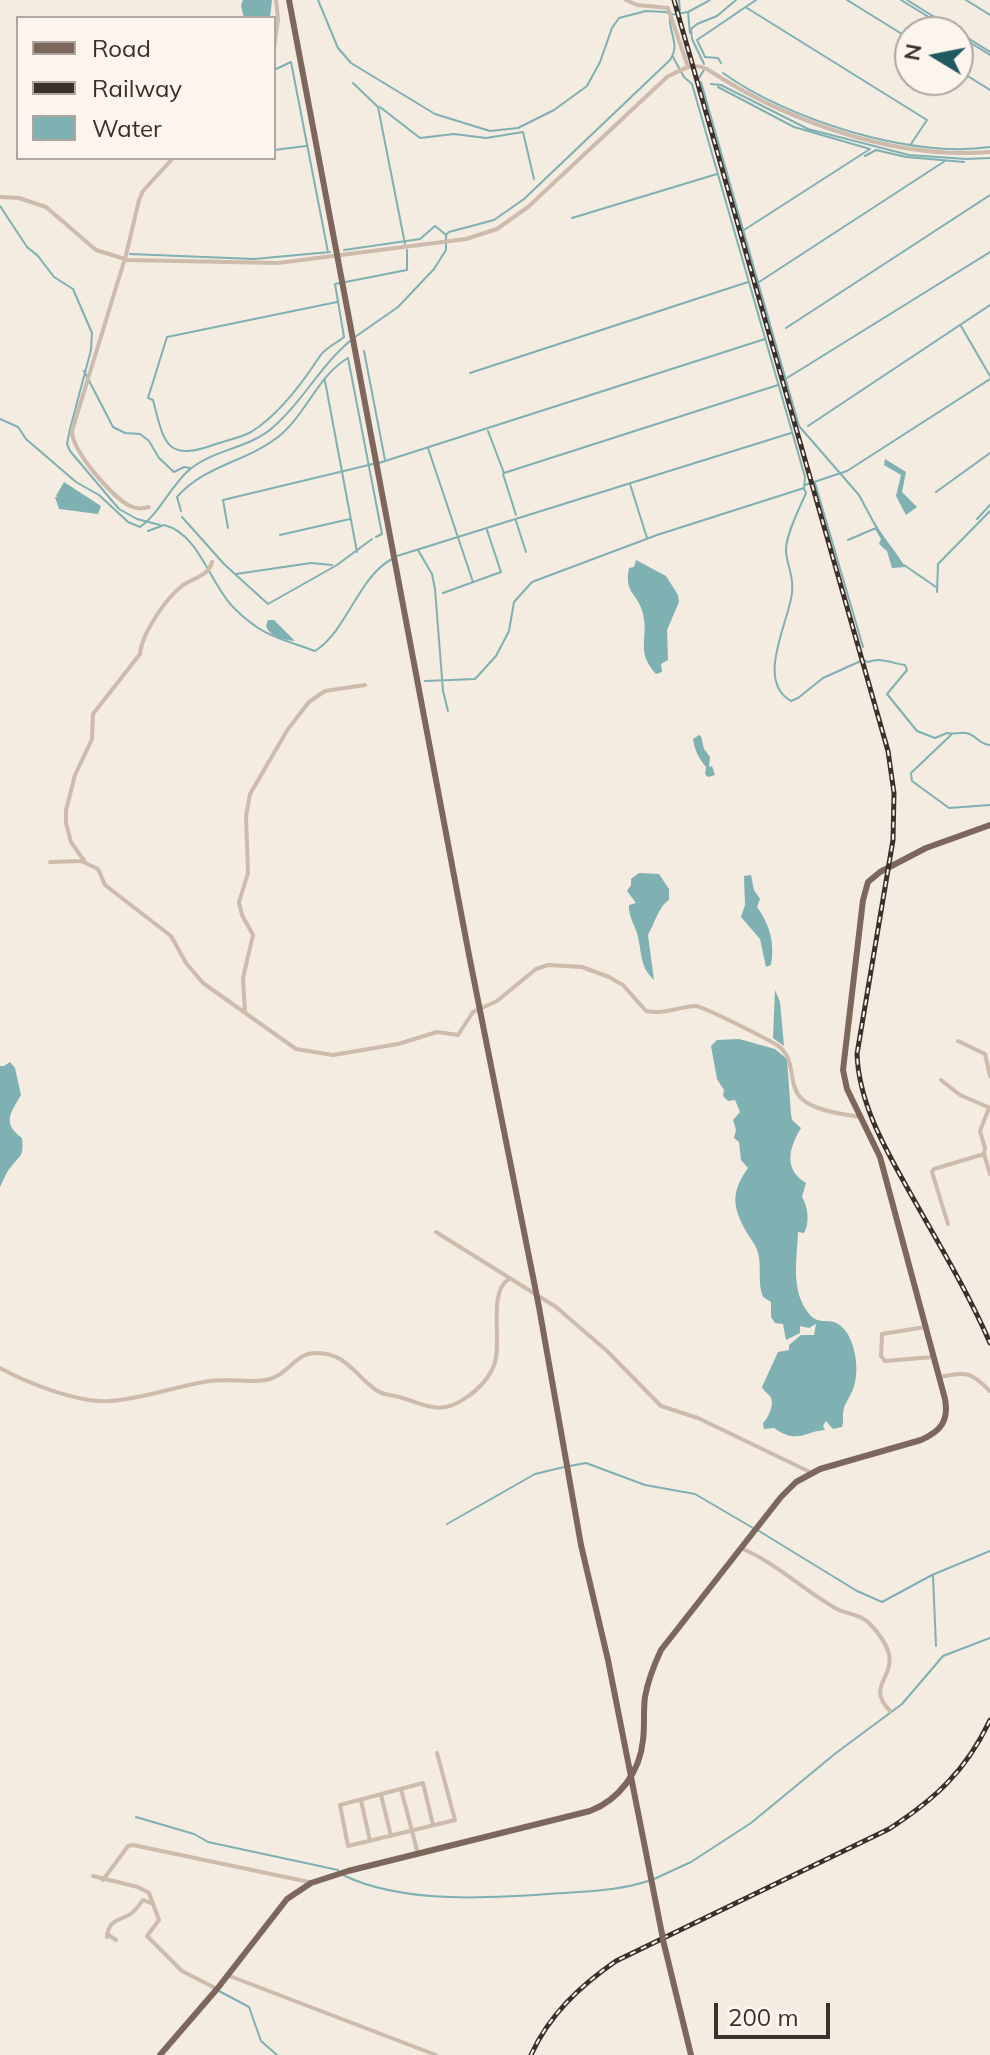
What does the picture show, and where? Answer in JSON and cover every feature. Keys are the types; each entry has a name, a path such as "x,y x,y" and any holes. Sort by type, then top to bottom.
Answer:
{"main road":[{"path":"289,0 537,1294 584,1557 608,1660 662,1937 691,2055"},
{"path":"160,2055 217,1989 277,1910 311,1883 590,1811 607,1803 631,1777 642,1752 645,1699 656,1661 670,1638 789,1489 812,1473 912,1444 935,1433 945,1421 947,1411 880,1157 847,1089 843,1070 864,891 868,882 880,872 926,848 990,825"}],"street":[{"path":"276,0 276,34"},
{"path":"626,0 637,5 668,8 688,67"},
{"path":"0,197 19,198 46,207 96,250 125,260 261,264 483,234 507,223 528,207 667,77 696,65 817,126 899,147 939,152 990,152"},
{"path":"149,507 135,508 120,500 90,468 72,437 85,383 125,260 139,200 143,191 171,160"},
{"path":"87,863 71,842 66,810 75,775 92,739 93,714 140,654 159,612 181,586 207,572 212,562"},
{"path":"245,1013 243,978 253,935 239,902 248,873 246,816 250,794 288,729 309,702 325,691 365,685"},
{"path":"50,862 87,863 98,869 105,885 171,936 186,963 203,983 296,1049 333,1055 398,1044 437,1032 458,1035 468,1017 480,1007 497,1001 542,967 560,964 595,970 623,985 646,1011 663,1013 703,1007 735,1026 768,1040 787,1054 796,1091 803,1100 818,1107 860,1117"},
{"path":"958,1041 985,1054 990,1076"},
{"path":"941,1080 960,1095 990,1107 980,1131 990,1174"},
{"path":"948,1224 932,1172 984,1154"},
{"path":"436,1232 537,1294 607,1351 653,1401 698,1418 812,1473"},
{"path":"0,1368 28,1384 108,1401 175,1386 226,1379 272,1379 299,1358 319,1352 349,1364 381,1393 431,1409 466,1399 493,1369 499,1340 497,1305 501,1286 509,1279"},
{"path":"925,1327 882,1334 881,1356 885,1361 933,1357"},
{"path":"938,1378 967,1373 975,1375 990,1390"},
{"path":"741,1548 778,1567 836,1609 868,1621 890,1657 879,1692 880,1700 890,1711"},
{"path":"433,1825 423,1783 340,1805 348,1846 455,1820 437,1753"},
{"path":"401,1789 418,1854"},
{"path":"381,1794 391,1836"},
{"path":"360,1799 370,1841"},
{"path":"103,1880 128,1846 133,1845 311,1883"},
{"path":"93,1876 149,1893 159,1920 147,1936 182,1971 217,1989"},
{"path":"116,1940 107,1936 111,1924 118,1918 131,1914 143,1900 151,1901 157,1909"},
{"path":"227,1975 436,2055"}],"water":[{"path":"243,0 272,0 270,16 244,16"},
{"path":"885,459 906,472 902,492 917,507 906,515 896,496 901,475 884,465"},
{"path":"64,482 101,506 98,514 59,509 55,497 58,497"},
{"path":"875,522 905,567 892,568 887,551 879,544 881,539"},
{"path":"636,560 666,576 678,595 679,602 667,630 668,660 661,664 662,672 656,674 644,652 641,607 628,583 629,568 634,567"},
{"path":"268,620 274,620 295,641 271,633 266,626"},
{"path":"699,735 710,757 709,767 712,766 715,775 708,777 705,774 706,767 697,754 693,739"},
{"path":"639,873 659,874 669,889 669,900 648,935 654,980 644,965 629,909 629,905 636,903 627,891 631,879"},
{"path":"751,875 754,890 760,899 757,907 772,942 771,965 766,967 760,939 741,917 745,905 744,876"},
{"path":"775,990 780,1002 784,1046 773,1038"},
{"path":"739,1039 775,1049 787,1059 792,1120 801,1128 790,1158 794,1171 806,1183 802,1197 808,1215 804,1233 798,1232 797,1286 810,1315 817,1320 835,1322 844,1329 855,1352 856,1379 844,1408 842,1427 833,1429 826,1421 823,1426 825,1430 801,1436 789,1436 774,1428 764,1429 763,1423 772,1402 762,1387 778,1352 789,1350 789,1345 801,1335 814,1335 816,1324 809,1328 800,1326 800,1333 786,1340 783,1324 775,1323 771,1317 771,1302 763,1297 757,1250 738,1214 736,1192 748,1168 741,1160 739,1142 734,1138 736,1130 733,1120 740,1112 735,1100 728,1101 723,1096 711,1046 717,1040"},
{"path":"10,1062 15,1068 21,1095 11,1113 10,1123 22,1138 22,1149 0,1187 0,1066"}],"waterway":[{"path":"318,0 338,48 351,63 435,114 490,131 518,128 554,110 587,86 619,18 646,11 669,14"},
{"path":"679,0 680,11"},
{"path":"690,33 688,12 710,0"},
{"path":"704,64 692,39 691,29 717,16 736,0"},
{"path":"721,63 718,58 705,57 697,40 756,0"},
{"path":"847,0 894,29"},
{"path":"901,0 927,16"},
{"path":"907,0 990,52"},
{"path":"966,0 990,15"},
{"path":"747,8 927,120 911,144"},
{"path":"355,337 398,307 434,269 446,250 446,235 449,232 494,220 524,199 670,60 674,49 670,15 688,12"},
{"path":"974,45 990,55"},
{"path":"425,681 475,679 496,656 509,631 514,602 532,582 657,535 804,488 805,477 692,84 684,77 673,57"},
{"path":"276,69 291,62 328,252"},
{"path":"699,78 704,70"},
{"path":"723,73 781,106 851,132 924,147 990,147"},
{"path":"974,80 990,90"},
{"path":"701,82 799,426 859,495 875,525"},
{"path":"353,83 378,107 405,244"},
{"path":"711,84 721,85 808,129 909,155 990,158"},
{"path":"718,87 794,127 870,149 744,230"},
{"path":"380,107 420,138 454,134 486,138 523,132 534,179"},
{"path":"276,150 306,146"},
{"path":"865,156 876,150 906,157 964,162"},
{"path":"759,282 945,161"},
{"path":"572,218 717,174"},
{"path":"786,328 990,195"},
{"path":"0,206 27,247 54,277 73,289 92,333 91,350 67,444 70,451 119,509 137,519 160,525"},
{"path":"344,250 420,239 435,226 445,234"},
{"path":"337,302 167,337 148,398 153,400 160,427 170,445 177,450 199,449 242,436 271,417 322,353 344,337 335,284 407,270 407,250"},
{"path":"130,254 254,259 330,252"},
{"path":"787,378 990,252"},
{"path":"470,373 748,282"},
{"path":"808,426 990,305"},
{"path":"961,326 990,376"},
{"path":"379,463 765,339"},
{"path":"0,419 18,427 26,439 76,482 99,495 128,522 140,527 182,477 197,464 271,429 350,341"},
{"path":"364,351 385,460"},
{"path":"181,511 177,497 188,486 278,437 297,418 328,374 348,358 382,534 376,537"},
{"path":"84,371 113,427 125,433 140,434 174,472 184,467 190,468"},
{"path":"805,485 847,471 990,379"},
{"path":"325,381 357,552"},
{"path":"488,431 504,473 778,385"},
{"path":"397,556 791,433"},
{"path":"428,448 473,582"},
{"path":"936,492 990,453"},
{"path":"228,528 223,500 373,464"},
{"path":"503,474 516,515"},
{"path":"815,483 863,647"},
{"path":"630,484 647,538"},
{"path":"804,489 806,493 786,545 792,593 775,666 781,692 791,701 823,678 863,660 905,665 907,670 887,694 917,731 935,738 947,733 966,733 990,745"},
{"path":"977,519 990,505"},
{"path":"937,592 938,564 990,511"},
{"path":"182,517 224,564 268,604 337,565 372,539"},
{"path":"280,535 350,519"},
{"path":"516,521 526,552"},
{"path":"148,531 164,525 176,530 196,549 226,598 244,618 272,636 315,651 336,631 370,578 392,559"},
{"path":"848,540 876,528"},
{"path":"443,593 501,572 487,530"},
{"path":"418,550 432,574 435,589 443,691 448,711"},
{"path":"236,574 311,563 332,565"},
{"path":"904,565 936,587"},
{"path":"951,735 911,773 912,781 949,808 990,805"},
{"path":"570,1466 586,1463 645,1485 695,1494 753,1528"},
{"path":"447,1524 535,1474 564,1467"},
{"path":"759,1531 857,1591 882,1602 932,1575 990,1551"},
{"path":"933,1576 936,1646"},
{"path":"654,1879 691,1862 751,1823 902,1704 943,1656 990,1638"},
{"path":"136,1817 194,1834 208,1842 338,1870"},
{"path":"343,1875 394,1891 451,1897 509,1897 595,1891 648,1881"},
{"path":"219,1991 249,2007 261,2041 277,2055"}],"railway":[{"path":"674,0 888,751 894,793 893,840 857,1054 863,1090 883,1142 962,1285 990,1343"},
{"path":"531,2055 556,2014 616,1961 906,1818 935,1795 960,1769 990,1720"}]}
